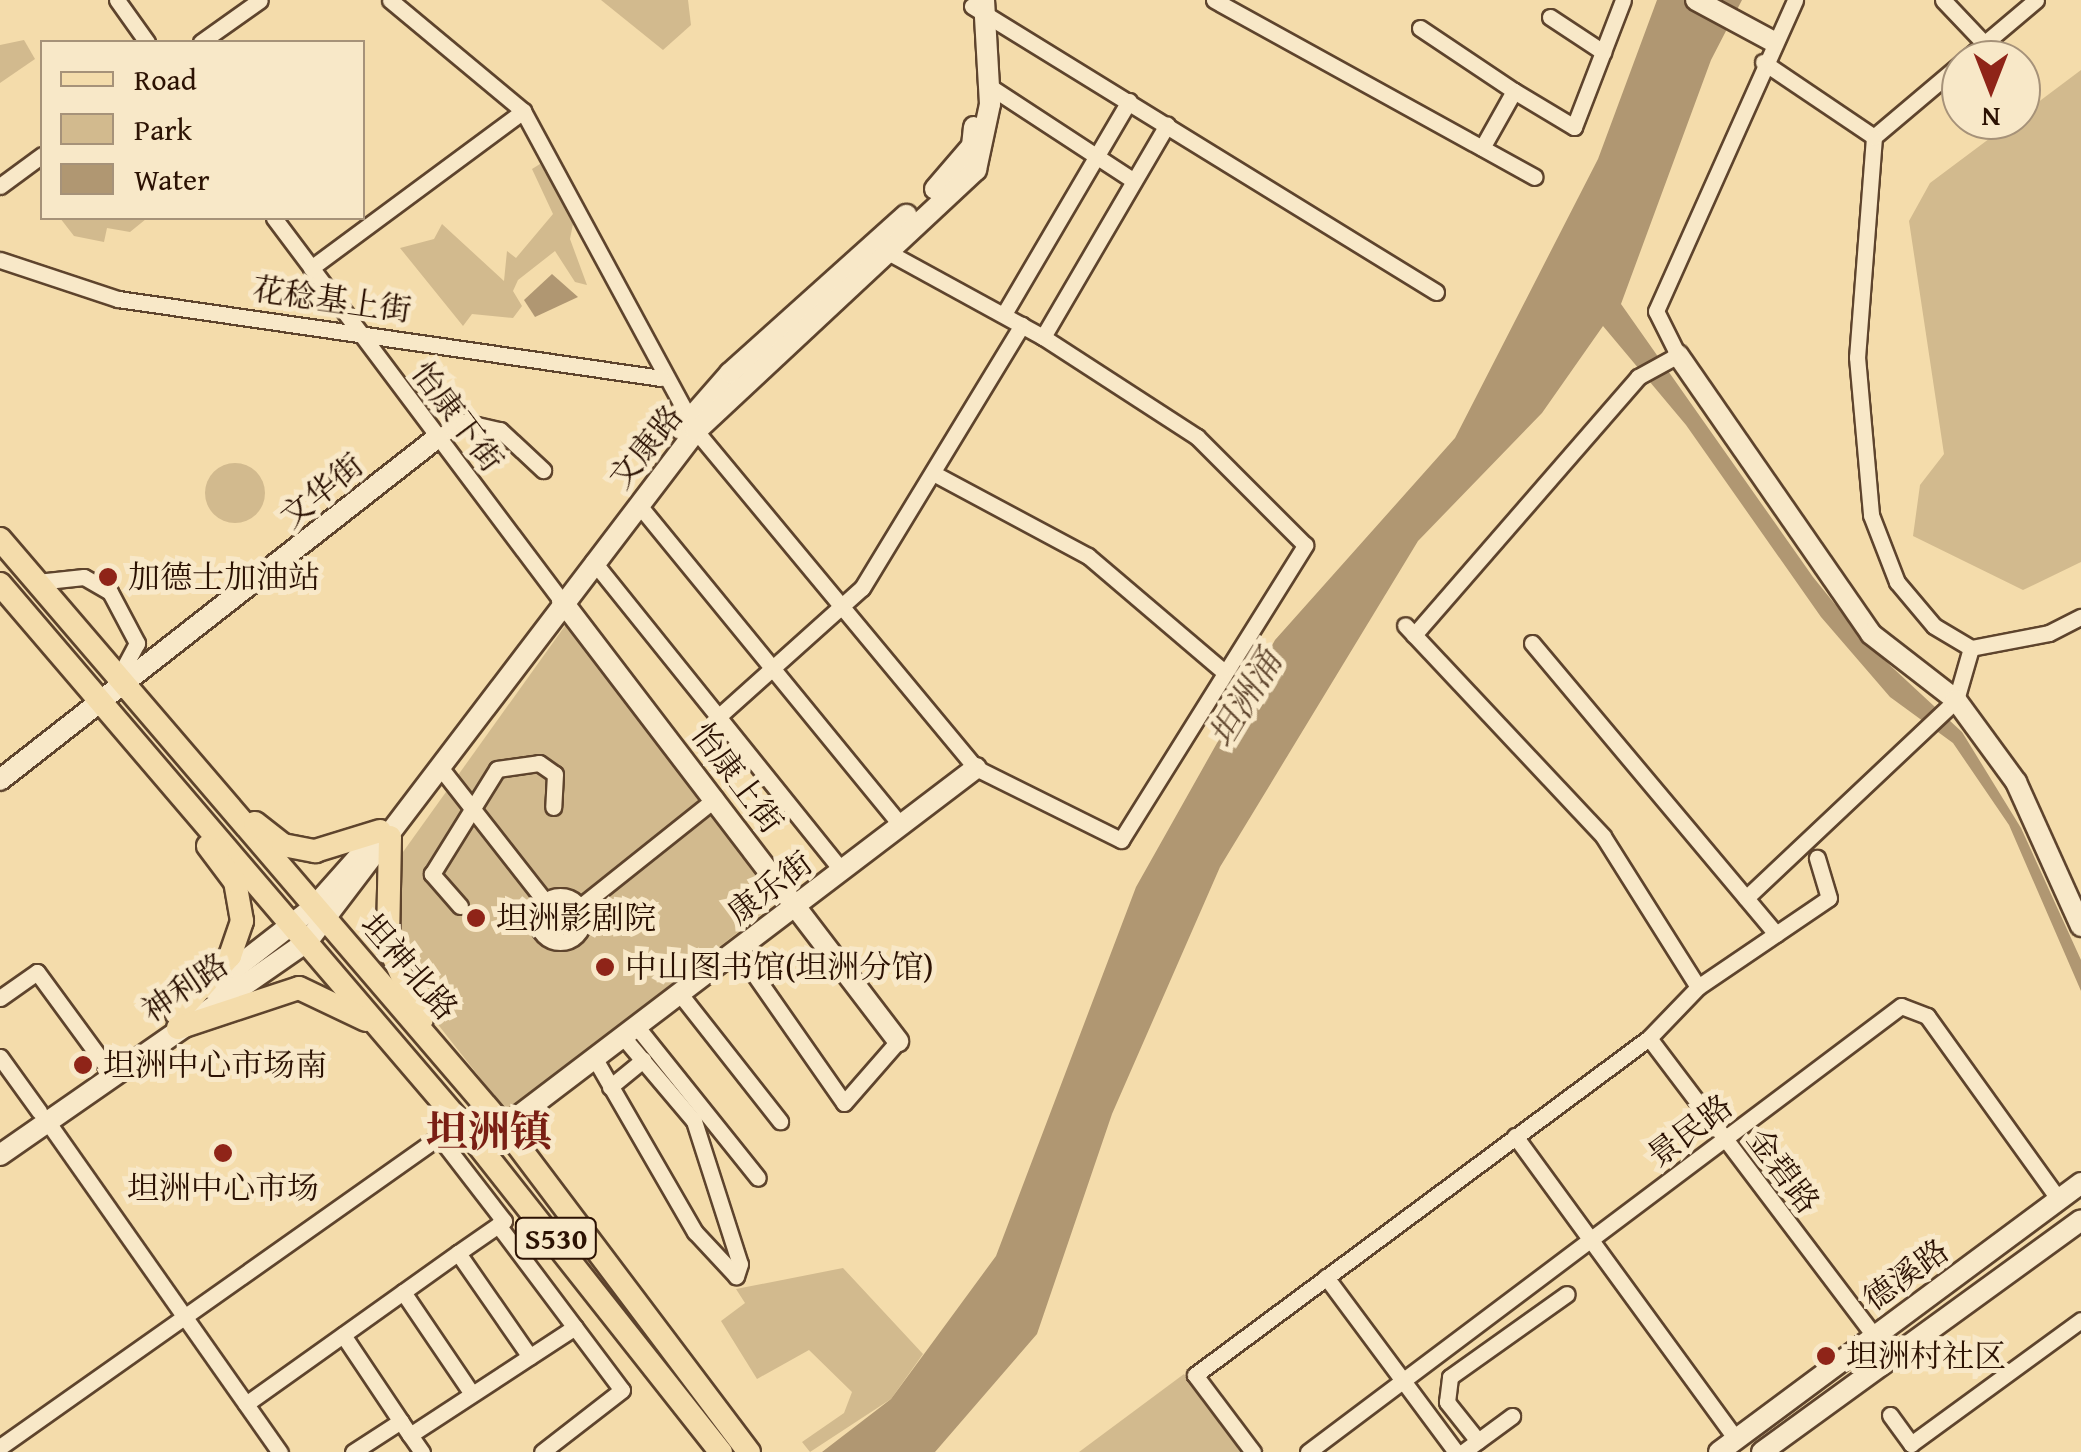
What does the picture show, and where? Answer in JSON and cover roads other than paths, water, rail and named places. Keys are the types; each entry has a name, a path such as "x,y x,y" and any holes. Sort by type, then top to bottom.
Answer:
{"main road":[{"name":"坦神北路","path":"0,539 504,1127 750,1452"},
{"name":"坦神北路","path":"0,584 460,1122 721,1452"},
{"path":"178,1020 230,956 242,921 235,882 181,794"},
{"path":"218,795 283,845 316,850 385,834 388,945 437,1050"},
{"path":"178,1020 300,988 383,1030"}],"street":[{"path":"117,0 146,40"},
{"path":"203,40 260,0"},
{"path":"390,0 523,112 661,378 692,425 841,610 976,768 1122,840 1222,670 1305,544 1197,437 1044,337 879,249 972,146 978,5"},
{"path":"1214,0 1534,176"},
{"path":"1420,28 1574,127 1623,0"},
{"path":"1696,0 1772,41"},
{"path":"1795,0 1772,41 1656,311 1678,355 1871,634 1956,700 2016,782 2081,926"},
{"path":"1943,0 1981,40 2036,0"},
{"path":"978,5 1436,292"},
{"name":"文康路","path":"385,834 440,766 559,596 638,504 692,425 879,249 976,170 989,95 978,5"},
{"path":"1550,17 1603,52"},
{"path":"1763,62 1874,137"},
{"path":"1941,76 1874,137 1857,357 1871,515 1897,582 1934,626 1971,648 2081,617"},
{"path":"1482,148 1514,91"},
{"path":"989,95 1032,114 1134,181"},
{"path":"1004,314 1129,101"},
{"path":"311,268 523,112"},
{"path":"1044,337 1166,125"},
{"path":"0,186 40,156"},
{"name":"怡康下街","path":"275,220 559,596"},
{"name":"花稔基上街","path":"0,260 118,299 356,330 661,378"},
{"path":"718,717 841,610 1022,326"},
{"path":"1678,355 1638,376 1409,630 1603,836 1698,987"},
{"path":"438,437 464,422 500,430 543,470"},
{"path":"385,834 559,596 692,425"},
{"name":"文华街","path":"0,780 104,704 122,682 438,437"},
{"path":"932,472 1088,556 1222,670"},
{"path":"638,504 901,826"},
{"path":"593,561 842,871"},
{"path":"37,582 84,577 110,592 138,644 122,682"},
{"name":"怡康上街","path":"559,596 898,1041"},
{"path":"1532,643 1776,934"},
{"path":"1746,898 1956,700 1971,648"},
{"path":"460,906 432,874 470,805 498,769 520,761 554,774 553,807"},
{"path":"440,766 544,900 582,906"},
{"name":"康乐街","path":"504,1127 976,768"},
{"path":"544,900 537,930 552,942 579,934 582,906 716,798"},
{"name":"神利路","path":"0,1155 43,1116 300,933 385,834"},
{"path":"1253,1452 1195,1375 1649,1038 1698,987 1830,898 1817,858"},
{"path":"738,951 844,1103 898,1041"},
{"path":"0,998 37,972 105,1064"},
{"path":"680,994 780,1121"},
{"name":"景民路","path":"1308,1452 1901,1006 1927,1016 2059,1200"},
{"path":"0,1138 43,1116 105,1064 178,1020"},
{"path":"595,1059 694,1232 736,1276 694,1121 643,1060 630,1032"},
{"path":"630,1032 758,1178"},
{"name":"金碧路","path":"1649,1038 1874,1336"},
{"path":"0,1057 280,1452"},
{"path":"610,1087 643,1060"},
{"path":"0,1448 460,1122"},
{"path":"440,1136 498,1225 622,1396 542,1452"},
{"path":"1515,1136 1594,1238 1727,1445"},
{"name":"德溪路","path":"1727,1445 2081,1183"},
{"name":"德溪路","path":"1762,1452 2081,1220"},
{"path":"246,1404 498,1225"},
{"path":"458,1253 530,1356"},
{"path":"1326,1278 1460,1452 1512,1416"},
{"path":"403,1292 472,1394"},
{"path":"1478,1441 1447,1402 1446,1384 1567,1294"},
{"path":"1486,1318 1502,1340"},
{"path":"1890,1415 1914,1448 2081,1320"},
{"path":"353,1452 472,1394 575,1328"},
{"path":"343,1334 422,1452"}],"water":[{"name":"坦洲涌","path":"1657,0 1742,0 1711,60 1621,304 1813,577 1867,644 1962,732 2021,828 2081,960 2081,991 2009,825 1953,743 1890,697 1821,617 1686,425 1603,326 1542,413 1418,541 1220,867 1112,1114 1037,1334 935,1452 822,1452 891,1399 996,1256 1136,887 1275,640 1455,438 1598,159"},
{"path":"552,274 578,297 535,317 524,300"}],"place":[{"name":"加德士加油站","path":"108,577"},
{"name":"坦洲影剧院","path":"476,918"},
{"name":"中山图书馆(坦洲分馆)","path":"605,967"},
{"name":"坦洲中心市场南","path":"83,1065"},
{"name":"坦洲中心市场","path":"223,1153"},
{"name":"坦洲村社区","path":"1826,1356"}],"district":[{"name":"坦洲镇","path":"489,1131"}]}
